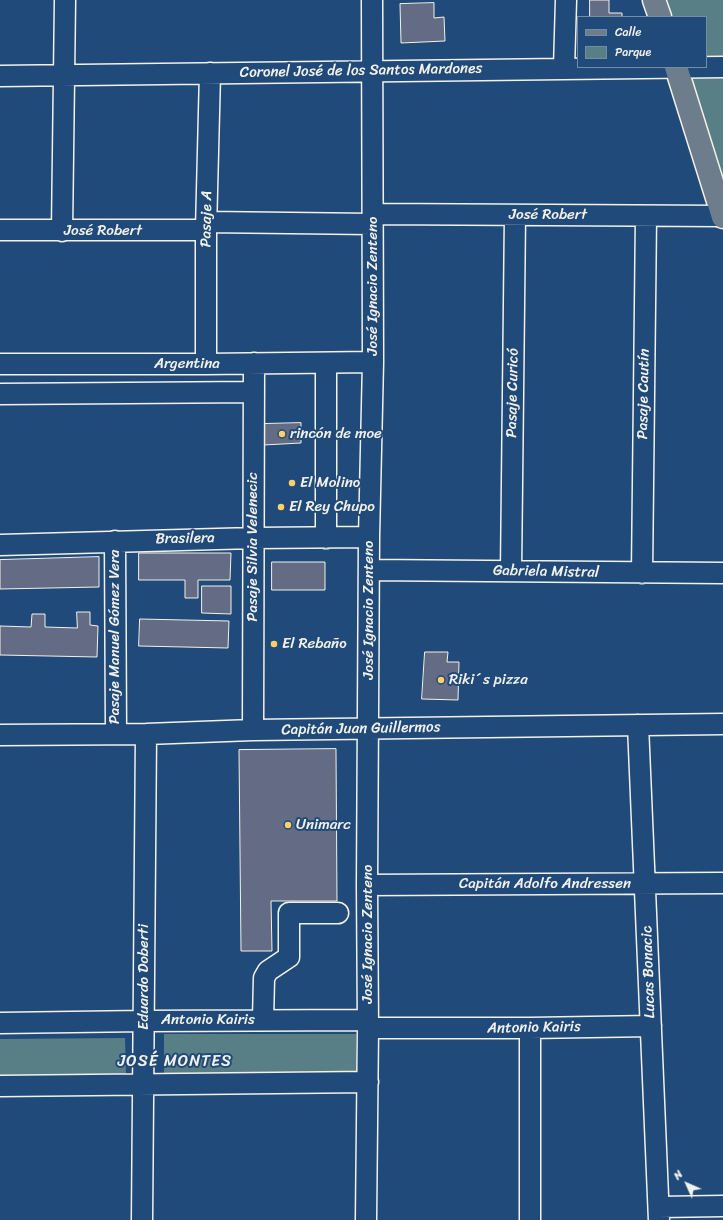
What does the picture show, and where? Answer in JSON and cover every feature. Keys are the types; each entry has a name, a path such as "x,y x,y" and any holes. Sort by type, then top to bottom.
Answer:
{"main road":[{"path":"654,0 660,16"},
{"path":"677,68 723,217"}],"street":[{"path":"62,231 65,0"},
{"name":"José Ignacio Zenteno","path":"366,1220 368,1082 367,885 369,537 373,362 372,0"},
{"path":"564,69 566,0"},
{"name":"Coronel José de los Santos Mardones","path":"707,67 723,67"},
{"name":"Coronel José de los Santos Mardones","path":"0,76 620,68"},
{"name":"Pasaje A","path":"206,364 206,226 210,73"},
{"name":"José Robert","path":"0,230 62,231 515,215 723,217"},
{"name":"Pasaje Curicó","path":"511,571 515,215"},
{"name":"Pasaje Cautín","path":"642,573 646,216"},
{"name":"Argentina","path":"0,364 373,362"},
{"name":"Pasaje Silvia Velenecic","path":"253,730 254,363"},
{"path":"326,363 326,538"},
{"name":"Argentina","path":"0,394 254,392"},
{"name":"Brasilera","path":"0,545 115,541 369,537"},
{"name":"Pasaje Manuel Gómez Vera","path":"115,541 116,733"},
{"name":"Gabriela Mistral","path":"369,570 723,573"},
{"name":"Capitán Juan Guillermos","path":"0,734 146,734 253,730 723,724"},
{"name":"Lucas Bonacic","path":"638,725 659,1214"},
{"name":"Eduardo Doberti","path":"142,1220 146,734"},
{"name":"Capitán Adolfo Andressen","path":"367,885 723,883"},
{"path":"262,1020 264,978 268,971 289,957 289,913 338,913"},
{"name":"Antonio Kairis","path":"0,1023 262,1020 530,1028 651,1026"},
{"path":"530,1028 530,1220"},
{"path":"0,1086 368,1082"},
{"path":"659,1214 723,1206"}],"green space":[{"path":"666,0 723,0 723,180 687,68 707,68 707,16 671,16"},
{"path":"164,1034 356,1034 356,1076 164,1077"},
{"path":"125,1038 126,1075 0,1076 0,1039"}],"building":[{"path":"590,0 609,0 609,13 622,13 622,16 590,16"},
{"path":"434,3 434,18 444,17 445,41 401,43 400,4"},
{"name":"rincón de moe","path":"301,423 301,443 263,445 262,424"},
{"path":"139,553 231,553 230,580 198,580 198,598 185,598 185,580 139,580"},
{"path":"99,557 99,587 0,589 0,560"},
{"path":"272,562 325,562 325,590 272,590"},
{"path":"202,586 231,586 231,614 202,613"},
{"path":"77,612 90,612 90,625 98,626 97,657 0,655 0,626 31,627 32,614 45,614 45,627 77,628"},
{"path":"140,619 229,621 228,648 139,646"},
{"name":"Riki´s pizza","path":"425,652 448,652 447,662 459,662 458,700 422,699"},
{"name":"Unimarc","path":"336,749 337,901 271,901 272,951 241,951 239,750"}],"place":[{"name":"rincón de moe","path":"282,434"},
{"name":"El Molino","path":"292,483"},
{"name":"El Rey Chupo","path":"281,507"},
{"name":"El Rebaño","path":"274,644"},
{"name":"Riki´s pizza","path":"441,680"},
{"name":"Unimarc","path":"288,825"}],"district":[{"name":"JOSÉ MONTES","path":"175,1062"}]}
